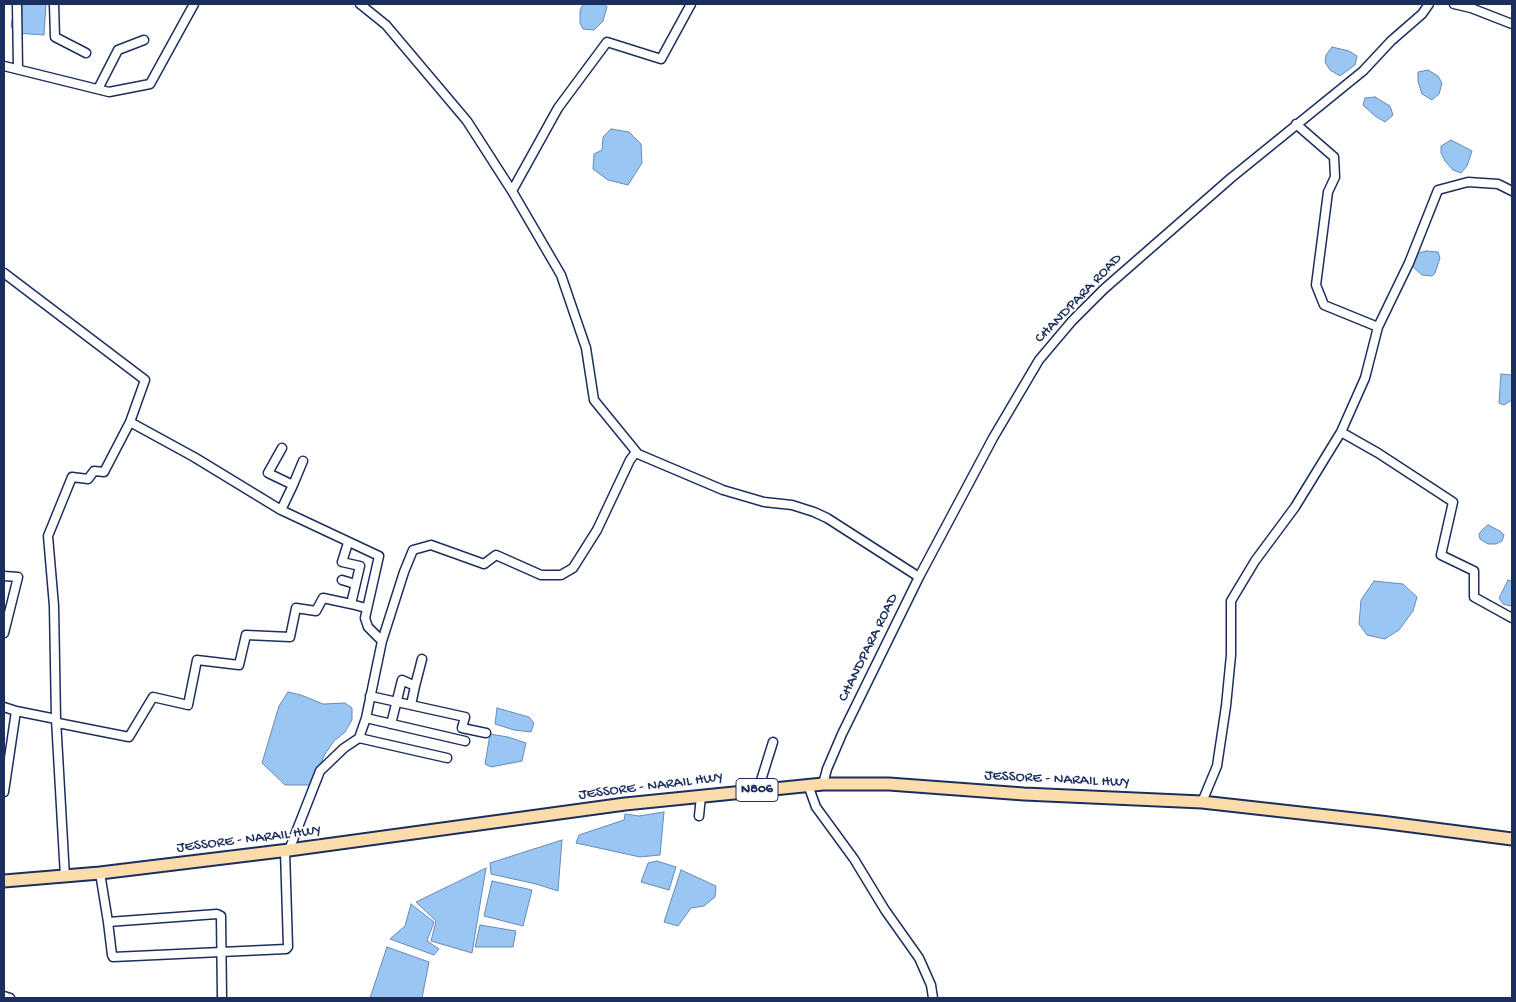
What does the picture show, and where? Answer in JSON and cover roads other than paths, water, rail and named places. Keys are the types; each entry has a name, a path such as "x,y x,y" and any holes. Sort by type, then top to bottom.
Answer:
{"highway":[{"name":"JESSORE - NARAIL HWY","path":"4,881 100,873 287,850 625,804 823,784 889,784 1024,794 1202,802 1512,839"}],"street":[{"path":"17,4 18,69"},
{"path":"54,4 56,37 86,53"},
{"path":"4,66 109,92 150,84 194,4"},
{"path":"360,4 386,25 468,121 512,191 562,275 586,348 594,400 636,452 723,490 764,502 792,505 814,512 827,518 919,577"},
{"path":"512,191 558,108 607,42 661,59 691,4"},
{"name":"CHANDPARA ROAD","path":"823,784 827,769 842,734 919,577 993,438 1039,360 1072,321 1111,283 1296,124 1363,71 1391,41 1422,14 1429,4"},
{"path":"1454,4 1471,8 1512,24"},
{"path":"98,89 118,50 144,40"},
{"path":"1296,124 1334,157 1335,177 1328,192 1316,285 1324,305 1378,327"},
{"path":"1202,802 1217,766 1226,706 1231,655 1231,601 1255,561 1295,508 1341,432 1365,378 1378,327 1409,263 1438,190 1468,182 1498,184 1512,191"},
{"path":"4,274 145,380 130,422 104,472 94,471 88,479 72,477 48,536 54,606 57,721 65,876"},
{"path":"130,422 194,457 281,510 379,556 366,618 368,627 382,641"},
{"path":"1341,432 1378,452 1453,502 1441,555 1474,571 1474,597 1512,618"},
{"path":"282,448 268,473 293,486"},
{"path":"359,738 366,718 382,641 413,550 431,545 484,564 496,555 542,574 561,575 573,568 597,530 636,452"},
{"path":"281,510 304,461"},
{"path":"348,543 342,562 360,566 350,604"},
{"path":"4,576 18,577 4,633"},
{"path":"342,580 355,584"},
{"path":"4,707 57,721 130,736 153,697 188,705 197,660 239,665 246,635 290,637 296,608 316,611 323,598 366,608"},
{"path":"411,705 422,659"},
{"path":"392,724 402,680 415,686"},
{"path":"370,696 465,717 462,728 486,733"},
{"path":"4,792 16,711"},
{"path":"366,718 465,741"},
{"path":"100,873 113,956 288,948 287,850 320,771 344,748 359,738 447,758"},
{"path":"758,790 773,742"},
{"path":"808,785 816,807 854,859 885,910 920,958 931,985 933,998"},
{"path":"699,816 701,796"},
{"path":"108,922 219,914 221,916 223,952 222,998"},
{"path":"4,996 10,998"}],"water":[{"path":"15,4 46,4 44,35 15,33 11,26"},
{"path":"583,4 605,4 607,7 603,21 594,30 583,29 580,23 580,11"},
{"path":"1332,47 1349,51 1357,56 1355,65 1340,76 1330,70 1325,62 1326,55"},
{"path":"1428,70 1438,76 1442,83 1439,94 1432,100 1422,94 1418,81 1418,72"},
{"path":"1375,97 1390,106 1393,115 1385,122 1363,105 1365,98"},
{"path":"611,129 629,132 641,144 642,163 628,185 608,180 593,169 594,154 602,150 603,137"},
{"path":"1451,140 1472,151 1467,166 1461,173 1453,170 1441,153 1441,146"},
{"path":"1426,251 1438,252 1440,258 1435,273 1432,276 1422,275 1412,266 1414,257"},
{"path":"1501,374 1512,375 1512,400 1504,405 1499,403"},
{"path":"1488,525 1504,535 1502,541 1496,544 1488,544 1480,539 1479,534"},
{"path":"1508,580 1512,581 1512,604 1510,606 1503,604 1499,598"},
{"path":"1374,581 1403,584 1417,597 1413,611 1399,630 1385,639 1367,635 1359,624 1361,600"},
{"path":"288,692 323,704 345,703 352,708 352,720 345,732 334,741 325,754 311,785 285,785 262,763 279,706"},
{"path":"497,708 529,717 534,723 531,732 514,730 495,724"},
{"path":"490,734 526,743 522,761 491,767 485,764"},
{"path":"664,812 660,855 640,857 576,843 579,835 624,820 625,814 639,816"},
{"path":"562,840 558,891 491,874 490,863"},
{"path":"657,861 676,867 669,890 641,882 648,863"},
{"path":"486,868 472,953 431,941 436,921 416,902"},
{"path":"681,870 716,886 715,897 704,906 691,908 678,926 664,922"},
{"path":"492,881 532,890 523,926 484,916"},
{"path":"411,904 434,922 427,941 439,949 434,955 390,939 405,926"},
{"path":"480,925 516,931 513,947 475,947"},
{"path":"387,947 429,962 422,998 370,998"}]}
